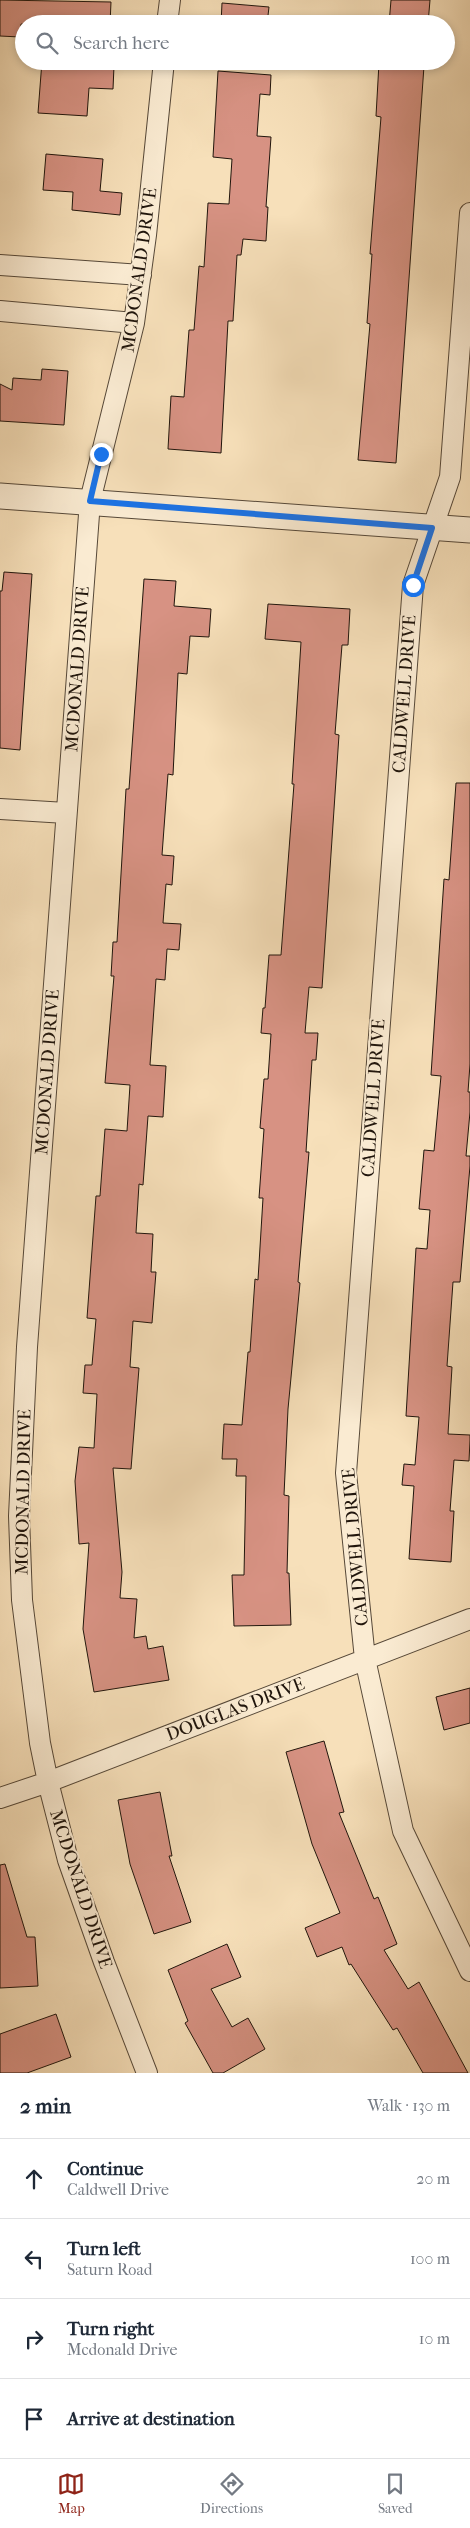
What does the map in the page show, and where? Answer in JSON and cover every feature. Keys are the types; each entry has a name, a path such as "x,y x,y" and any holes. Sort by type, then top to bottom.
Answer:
{"street":[{"path":"169,15 170,0"},
{"name":"MCDONALD DRIVE","path":"147,2073 104,1962 68,1860 48,1782 40,1743 23,1610 20,1516 27,1347 90,501 134,323 141,276 163,70"},
{"name":"CALDWELL DRIVE","path":"470,213 450,477 413,585 346,1473 364,1659 403,1831 470,1971"},
{"path":"0,265 141,276"},
{"path":"0,311 134,323"},
{"path":"0,496 90,501 470,530"},
{"path":"0,809 66,813"},
{"name":"DOUGLAS DRIVE","path":"0,1798 48,1782 470,1619"}],"building":[{"path":"0,0 111,2 110,15 15,15 15,37 0,36"},
{"path":"391,0 430,0 429,15 390,15"},
{"path":"222,3 269,7 268,15 221,15"},
{"path":"41,70 114,70 113,89 89,88 87,116 38,113"},
{"path":"379,70 424,70 396,463 358,460 370,324 367,323 372,254 370,254 381,117 376,116"},
{"path":"218,71 271,75 270,95 260,94 257,136 271,137 266,207 268,207 266,241 243,239 241,255 237,255 233,321 228,321 221,453 168,449 171,396 184,397 189,330 194,330 199,266 204,267 208,203 229,204 232,159 213,157"},
{"path":"46,154 103,159 100,191 122,193 120,215 72,210 73,192 43,190"},
{"path":"42,369 68,371 64,425 0,421 0,384 12,390 13,378 41,380"},
{"path":"4,572 32,574 20,750 0,748 0,591 2,591"},
{"path":"144,579 176,581 174,606 211,609 209,637 190,636 187,674 178,673 173,775 168,774 162,855 174,856 172,885 166,884 163,923 181,924 179,950 167,949 165,980 156,979 150,1065 166,1066 163,1117 148,1116 143,1185 139,1184 136,1233 153,1234 151,1272 156,1272 152,1323 133,1321 130,1367 139,1368 131,1469 113,1468 122,1572 120,1598 137,1599 134,1638 146,1636 148,1649 163,1646 169,1680 94,1692 83,1629 89,1543 79,1544 75,1481 79,1447 94,1448 97,1394 83,1393 85,1365 92,1365 96,1319 87,1318 96,1196 100,1196 105,1129 127,1131 130,1085 105,1083 114,976 111,976 113,942 117,942 126,789 129,789"},
{"path":"268,604 350,609 348,645 342,645 335,734 339,735 322,988 309,987 305,1033 318,1033 316,1060 312,1060 306,1152 309,1152 298,1282 300,1283 288,1409 284,1495 289,1496 287,1573 289,1573 291,1625 234,1626 232,1575 244,1575 246,1476 236,1476 237,1459 222,1459 224,1424 242,1425 255,1279 258,1280 263,1198 259,1198 264,1129 260,1128 264,1079 268,1079 271,1034 261,1033 269,955 281,955 294,784 292,784 301,642 265,639"},
{"path":"456,783 470,783 470,1064 468,1092 470,1092 470,1112 466,1156 470,1156 470,1166 460,1282 453,1282 447,1366 452,1367 448,1434 470,1435 470,1440 469,1461 454,1460 450,1511 454,1511 451,1562 409,1559 414,1486 402,1485 404,1464 415,1465 419,1417 406,1416 416,1248 427,1249 430,1210 419,1209 424,1150 434,1151 441,1076 431,1075 444,879 449,880"},
{"path":"470,1688 470,1723 444,1730 436,1697"},
{"path":"324,1741 344,1812 339,1813 374,1899 378,1897 397,1944 384,1950 408,1989 419,1982 468,2073 423,2073 397,2028 393,2030 351,1964 349,1965 342,1947 317,1957 305,1928 340,1913 312,1844 286,1752"},
{"path":"160,1792 172,1856 169,1856 191,1922 154,1934 130,1864 118,1800"},
{"path":"5,1864 27,1937 35,1937 38,1986 0,1988 0,1865"},
{"path":"227,1944 241,1977 211,1989 232,2027 248,2018 265,2049 223,2073 213,2073 185,2023 188,2021 168,1970"},
{"path":"56,2014 71,2057 27,2073 0,2073 0,2034"}],"route":[{"path":"101,454 94,476 90,501 432,528 413,585"}]}
